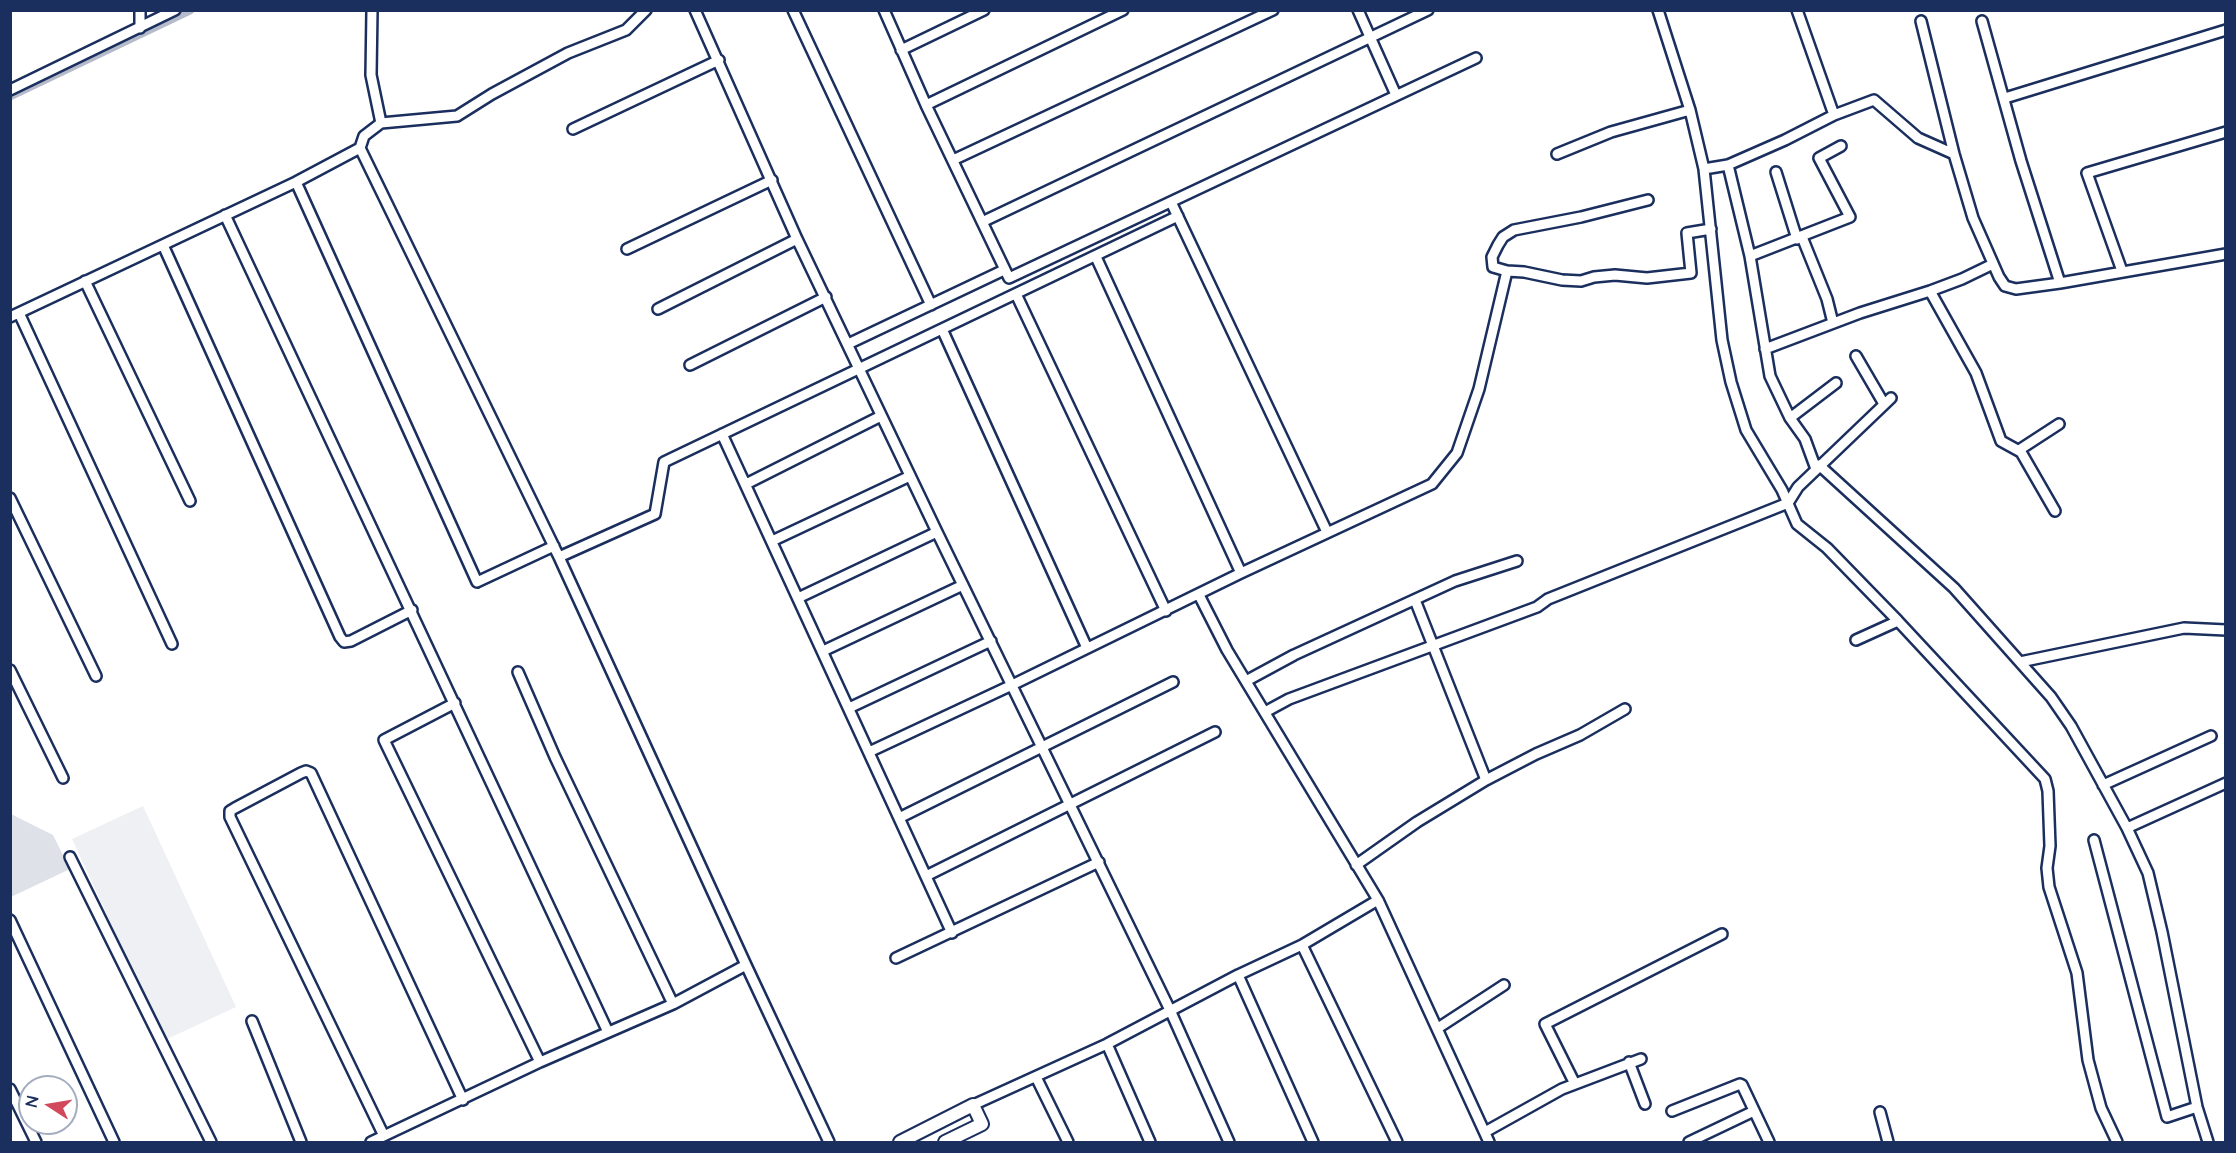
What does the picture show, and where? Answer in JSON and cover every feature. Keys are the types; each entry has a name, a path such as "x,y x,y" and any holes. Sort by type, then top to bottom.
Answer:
{"main road":[{"path":"900,1143 973,1105 982,1124 945,1143"}],"street":[{"path":"140,10 140,28"},
{"path":"10,90 175,10"},
{"path":"372,10 372,75 381,123"},
{"path":"172,644 15,315 296,182 360,148 364,136 381,123 457,116 492,94 568,53 626,30 646,10"},
{"path":"695,10 797,239 1170,1010 1229,1143"},
{"path":"793,10 931,305"},
{"path":"884,10 926,105 1009,278 1476,58"},
{"path":"901,50 984,10"},
{"path":"926,105 1123,10"},
{"path":"952,160 1273,10"},
{"path":"1358,10 1396,95"},
{"path":"982,222 1428,10"},
{"path":"1658,10 1689,110 1704,170 1722,340 1731,382 1746,430 1788,503 1797,524 1827,548 1898,621 2044,779 2048,791 2050,846 2047,868 2049,887 2076,973 2090,1070 2101,1108 2117,1143"},
{"path":"1797,10 1834,115"},
{"path":"1921,21 1954,154 1973,218 1993,264 2006,286 2016,289 2060,283 2226,254"},
{"path":"1982,21 2021,161 2060,283"},
{"path":"2005,98 2226,30"},
{"path":"573,129 719,60"},
{"path":"1704,170 1728,165 1834,115 1874,100 1918,138 1954,154"},
{"path":"1557,154 1611,132 1689,110"},
{"path":"2122,272 2087,173 2226,132"},
{"path":"1750,256 1850,217 1819,158 1841,146"},
{"path":"360,148 560,557 829,1143"},
{"path":"1728,165 1750,256 1770,376 1790,418 1805,439 1818,467 1954,588 2051,697 2071,726 2127,828 2148,873 2197,1107 2208,1143"},
{"path":"1776,172 1799,238 1827,299 1833,323"},
{"path":"627,249 772,180"},
{"path":"296,182 477,582 554,546"},
{"path":"1648,200 1581,217 1514,230 1503,237 1492,257 1492,267 1562,280 1581,281 1615,275 1647,278 1691,273 1687,234 1711,229"},
{"path":"1171,202 1327,532"},
{"path":"225,215 608,1032"},
{"path":"560,557 655,514 664,462 1178,216"},
{"path":"658,309 797,239"},
{"path":"162,245 340,637 344,642 351,641 412,610"},
{"path":"1096,256 1241,573"},
{"path":"1765,348 1930,291 1993,264"},
{"path":"848,344 1004,270"},
{"path":"869,752 1432,484 1457,453 1479,389 1507,271"},
{"path":"85,281 190,501"},
{"path":"1930,291 1976,373 2001,441 2019,450 2055,511"},
{"path":"1016,294 1166,611"},
{"path":"690,365 826,297"},
{"path":"942,329 1087,648"},
{"path":"1265,712 1289,699 1537,607 1548,598 1788,503 1798,487 1888,401 1856,356"},
{"path":"1790,418 1836,383"},
{"path":"746,484 881,416"},
{"path":"2019,450 2059,424"},
{"path":"722,434 952,933"},
{"path":"772,541 910,476"},
{"path":"10,498 96,676"},
{"path":"798,598 937,532"},
{"path":"1246,681 1294,655 1455,581 1517,561"},
{"path":"823,651 963,585"},
{"path":"1199,595 1227,650 1378,900 1489,1142"},
{"path":"1415,600 1486,780"},
{"path":"1856,640 1898,621"},
{"path":"2020,662 2184,628 2226,630"},
{"path":"849,708 991,641"},
{"path":"10,670 63,778"},
{"path":"518,672 555,757 673,1004"},
{"path":"899,818 1173,682"},
{"path":"455,703 384,740 540,1062"},
{"path":"1356,865 1417,822 1486,780 1536,754 1580,735 1625,709"},
{"path":"926,876 1215,732"},
{"path":"2103,785 2211,736"},
{"path":"384,1136 230,817 230,811 301,773 306,771 310,773 463,1100"},
{"path":"2127,828 2226,783"},
{"path":"2094,840 2167,1117 2197,1107"},
{"path":"70,857 211,1143"},
{"path":"896,958 1099,862"},
{"path":"973,1105 1107,1044 1238,975 1302,945 1378,900"},
{"path":"10,920 114,1143"},
{"path":"1575,1084 1545,1024 1722,934"},
{"path":"1302,945 1396,1143"},
{"path":"370,1143 540,1062 673,1004 746,965"},
{"path":"1238,975 1313,1143"},
{"path":"1438,1028 1504,985"},
{"path":"252,1021 301,1143"},
{"path":"1107,1044 1150,1143"},
{"path":"1485,1132 1562,1089 1641,1059"},
{"path":"1629,1062 1645,1104"},
{"path":"1036,1077 1068,1143"},
{"path":"1672,1112 1740,1084 1769,1143"},
{"path":"10,1089 36,1143"},
{"path":"1689,1143 1754,1111"},
{"path":"1880,1112 1888,1143"}],"shaded area":[{"path":"143,806 236,1007 165,1040 72,839"},
{"path":"11,814 53,835 70,869 11,897"}],"waterway":[{"path":"10,96 190,10"}]}
